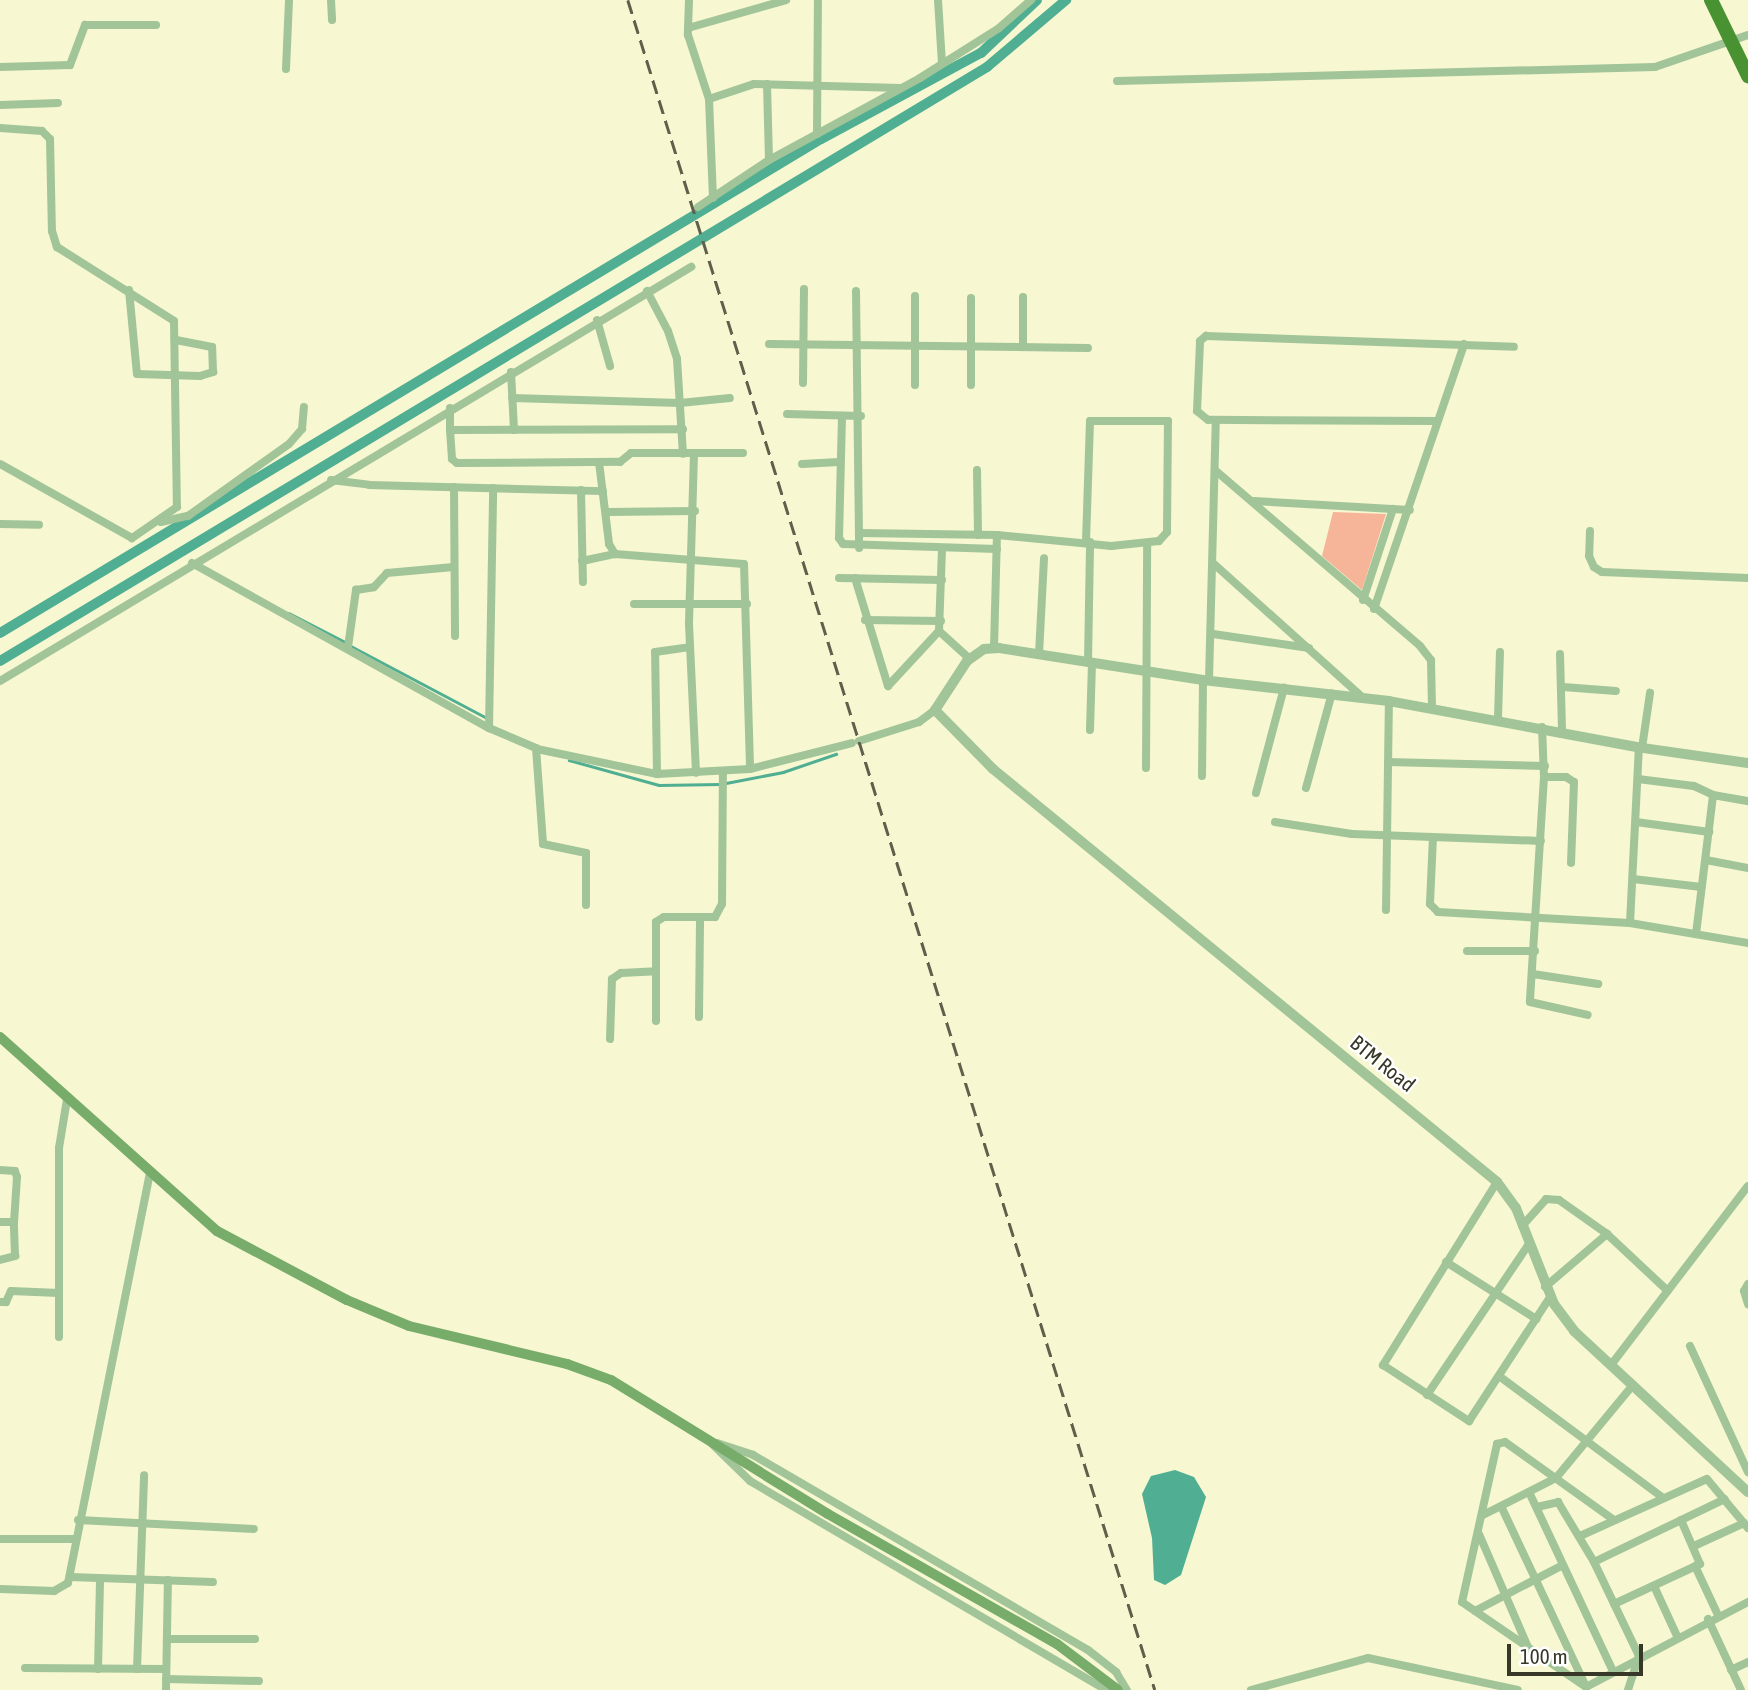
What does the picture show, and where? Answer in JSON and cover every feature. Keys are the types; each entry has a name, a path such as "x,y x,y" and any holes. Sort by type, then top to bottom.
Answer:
{"highway":[{"path":"1711,0 1739,39 1748,76"},
{"path":"1721,0 1748,57"}],"main road":[{"path":"0,1037 217,1231 347,1300 409,1326 567,1364 611,1380 731,1456 1057,1644 1118,1690"}],"street":[{"path":"286,69 289,0"},
{"path":"331,0 332,20"},
{"path":"689,0 688,28 709,99 713,198"},
{"path":"688,28 786,0"},
{"path":"817,134 818,0"},
{"path":"938,0 942,64"},
{"path":"698,207 769,160 942,64 1031,0"},
{"path":"0,67 70,65 85,25 156,25"},
{"path":"1117,81 1655,67 1739,39"},
{"path":"709,99 767,84 902,88"},
{"path":"767,84 769,160"},
{"path":"0,105 58,103"},
{"path":"0,128 47,134 55,244 174,321 177,507 140,536 122,535 0,464"},
{"path":"0,681 450,408 691,267"},
{"path":"803,383 804,289"},
{"path":"129,290 135,371 200,376 214,370 212,347 176,340"},
{"path":"647,291 668,331 677,359 683,453"},
{"path":"856,291 861,416 859,548"},
{"path":"915,296 915,385"},
{"path":"1023,297 1023,347"},
{"path":"971,298 971,386"},
{"path":"597,320 610,366"},
{"path":"1437,421 1216,421 1202,418 1197,411 1196,352 1206,337 1514,347"},
{"path":"769,344 1088,348"},
{"path":"1374,609 1410,510 1464,344"},
{"path":"511,372 514,430"},
{"path":"512,398 680,403 730,398"},
{"path":"161,522 188,516 289,444 302,429 304,407"},
{"path":"450,408 452,459 457,463 624,462 631,453 743,453"},
{"path":"787,414 861,416"},
{"path":"842,416 839,538 844,544 859,548 997,549"},
{"path":"859,533 997,535 1088,542 1147,544 1159,541 1167,532 1171,430 1168,421 1161,418 1090,421 1088,542 1090,730"},
{"path":"1202,776 1206,680 1213,634 1216,421"},
{"path":"450,430 683,429"},
{"path":"694,454 695,511 689,560 689,605 696,773"},
{"path":"599,462 608,512 609,544 615,554"},
{"path":"802,464 839,462"},
{"path":"977,470 978,535"},
{"path":"1216,471 1254,500 1431,660 1432,709"},
{"path":"331,480 603,491"},
{"path":"454,487 455,635"},
{"path":"489,728 493,488"},
{"path":"581,490 583,582"},
{"path":"1254,500 1410,510"},
{"path":"1363,600 1393,509"},
{"path":"608,512 695,511"},
{"path":"0,524 39,526"},
{"path":"1590,531 1589,556 1594,567 1602,572 1748,578"},
{"path":"994,648 997,535"},
{"path":"1146,768 1147,544"},
{"path":"855,578 865,620 888,687 939,631 942,549"},
{"path":"582,561 615,554 741,561 747,604 750,769"},
{"path":"1039,654 1044,558"},
{"path":"192,563 348,647 489,728 537,749 657,774 696,773 723,779 919,722 935,710 970,659 994,648 1206,680 1389,701 1498,718 1640,748 1748,763"},
{"path":"1214,564 1362,697"},
{"path":"348,647 356,590 374,587 387,573 454,568"},
{"path":"839,578 942,580"},
{"path":"634,604 747,604"},
{"path":"865,620 941,621"},
{"path":"939,631 970,659"},
{"path":"1213,634 1309,648"},
{"path":"657,774 655,652 690,647"},
{"path":"1498,718 1500,652"},
{"path":"1560,654 1563,687 1562,731"},
{"path":"1563,687 1616,691"},
{"path":"1256,793 1284,688"},
{"path":"1306,788 1332,693"},
{"path":"1630,923 1640,748 1650,693"},
{"path":"1386,910 1389,701"},
{"name":"BTM Road","path":"935,710 993,769 1497,1182 1516,1208 1550,1297 1574,1331 1744,1480 1748,1492"},
{"path":"1542,727 1545,765 1533,1004 1588,1015"},
{"path":"537,749 543,844 586,853 586,905"},
{"path":"1388,762 1545,765"},
{"path":"1544,777 1566,776 1574,782 1571,863"},
{"path":"656,1021 658,919 715,917 722,904 723,779"},
{"path":"1638,779 1702,788 1713,795 1748,800"},
{"path":"1696,934 1713,795"},
{"path":"1275,822 1387,835 1541,841"},
{"path":"1636,822 1709,832"},
{"path":"1433,837 1432,910 1630,923 1748,943"},
{"path":"1706,860 1748,868"},
{"path":"1633,879 1702,887"},
{"path":"699,1017 700,919"},
{"path":"1467,951 1535,951"},
{"path":"610,1039 612,979 621,973 656,971"},
{"path":"1533,974 1598,984"},
{"path":"59,1337 59,1148 67,1099"},
{"path":"0,1170 17,1174 15,1256 0,1260"},
{"path":"0,1589 54,1591 63,1588 70,1577 78,1520 150,1172"},
{"path":"1497,1182 1384,1359 1385,1369 1469,1421 1550,1297"},
{"path":"1611,1365 1748,1186"},
{"path":"1522,1226 1546,1199 1559,1200 1607,1234 1668,1292"},
{"path":"0,1222 14,1222"},
{"path":"1545,1287 1607,1234"},
{"path":"1427,1395 1528,1245"},
{"path":"1446,1262 1536,1319"},
{"path":"1748,1284 1744,1291 1748,1304"},
{"path":"0,1302 6,1302 11,1291 59,1293"},
{"path":"1690,1346 1748,1472"},
{"path":"1499,1376 1663,1498"},
{"path":"1483,1515 1556,1478 1633,1385"},
{"path":"710,1442 750,1481 1106,1690"},
{"path":"710,1442 753,1455 1088,1650 1116,1672 1127,1690"},
{"path":"1586,1689 1465,1605 1462,1596 1501,1442 1615,1520"},
{"path":"137,1669 140,1523 144,1475"},
{"path":"1580,1536 1707,1479 1746,1525 1694,1546"},
{"path":"1529,1492 1613,1671"},
{"path":"1594,1562 1725,1499"},
{"path":"1537,1507 1557,1501 1594,1562 1639,1656 1628,1690"},
{"path":"1501,1506 1586,1689"},
{"path":"78,1520 254,1529"},
{"path":"1614,1604 1695,1566 1701,1560 1681,1520"},
{"path":"1479,1534 1528,1647"},
{"path":"0,1539 75,1539"},
{"path":"1475,1611 1563,1565"},
{"path":"1695,1566 1718,1615"},
{"path":"70,1577 213,1582"},
{"path":"98,1669 100,1579"},
{"path":"166,1690 168,1580"},
{"path":"1654,1586 1677,1636"},
{"path":"1586,1689 1639,1656 1708,1619 1748,1602"},
{"path":"1708,1619 1741,1690"},
{"path":"167,1639 255,1639"},
{"path":"1251,1690 1368,1658 1518,1690"},
{"path":"1731,1670 1748,1662"},
{"path":"25,1668 137,1669 166,1674 260,1681"}],"shaded area":[{"path":"1333,512 1386,514 1362,590 1322,556"},
{"path":"1175,1470 1194,1477 1206,1497 1181,1575 1165,1585 1154,1580 1152,1538 1142,1494 1151,1476"}],"waterway":[{"path":"0,633 821,139 981,53 1037,0"},
{"path":"0,661 987,67 1066,0"},
{"path":"289,613 345,642"},
{"path":"351,646 487,718"},
{"path":"726,783 783,772 836,754"},
{"path":"569,760 659,785 720,784"}],"railway":[{"path":"628,0 1155,1690"}]}
